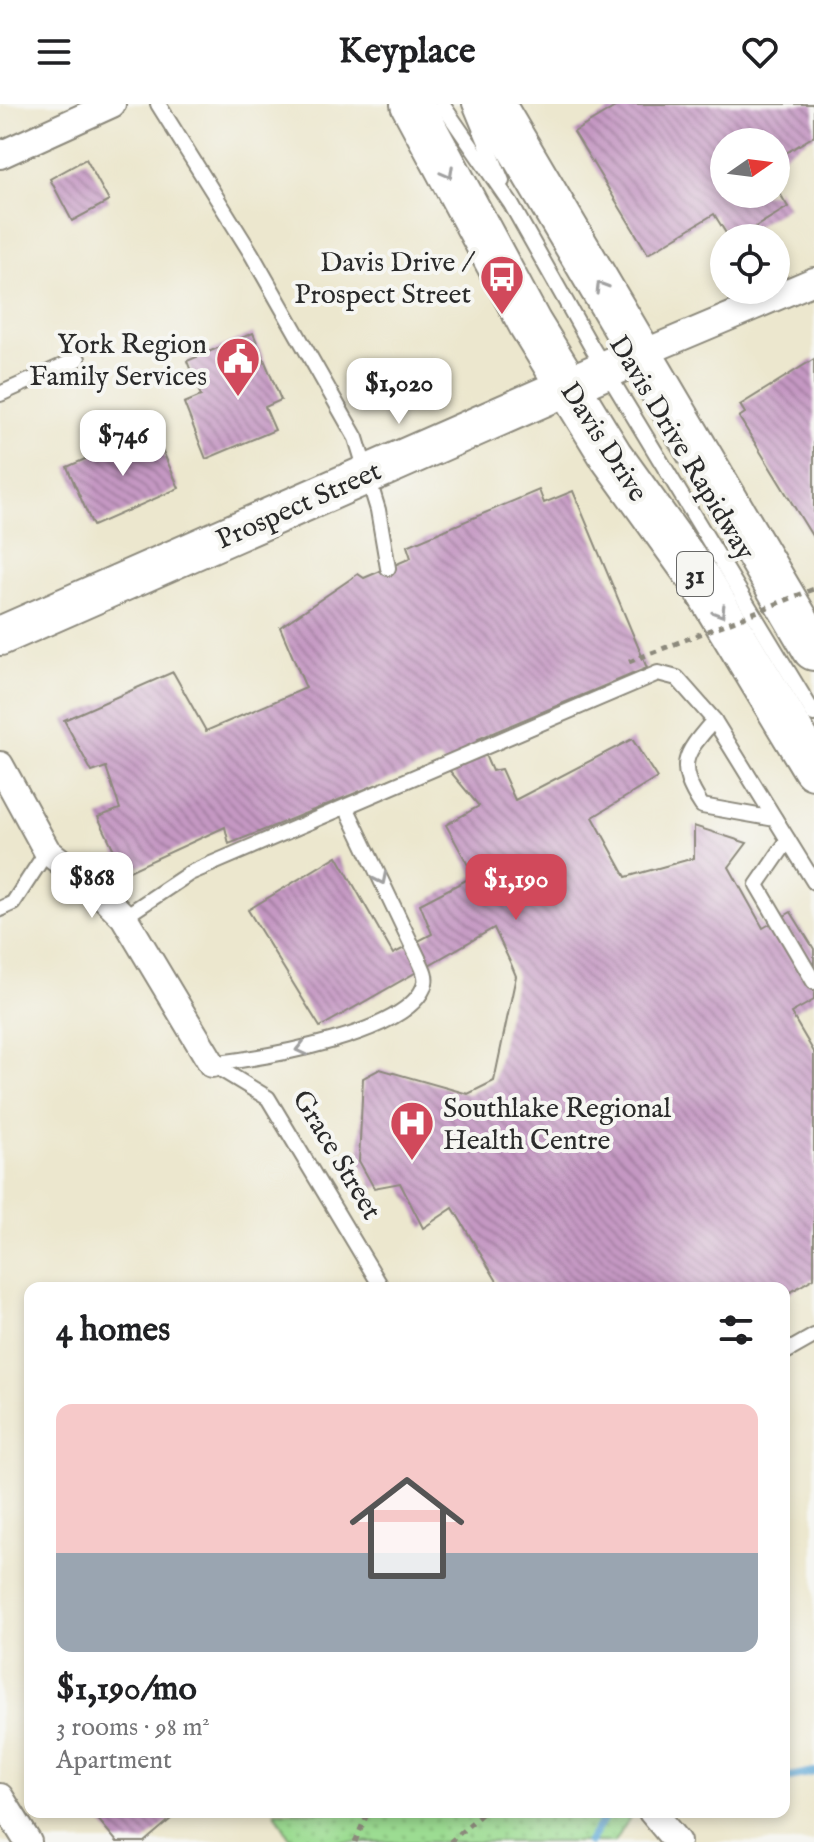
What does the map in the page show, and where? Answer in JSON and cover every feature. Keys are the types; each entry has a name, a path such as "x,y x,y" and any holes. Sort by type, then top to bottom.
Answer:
{"main road":[{"name":"Davis Drive","path":"412,104 530,324 611,456 701,581 814,768"},
{"name":"31","path":"493,104 623,361 814,649"},
{"name":"Prospect Street","path":"0,636 623,361"}],"street":[{"path":"0,155 112,104"},
{"path":"623,361 814,281"},
{"name":"Grace Street","path":"0,765 47,851 98,891 124,917 212,1064"},
{"path":"0,1797 28,1842"},
{"path":"657,1818 677,1842"}],"lane":[{"path":"158,104 318,369 356,438 369,473 388,568"},
{"name":"Davis Drive Rapidway","path":"442,104 623,361 814,714"},
{"name":"Davis Drive Rapidway","path":"470,104 511,204"},
{"path":"0,394 78,359"},
{"path":"124,917 190,873 347,809 581,703 658,673 677,678 714,720 814,882"},
{"path":"714,720 686,752 685,779 693,792 702,806 775,819"},
{"path":"212,1064 267,1057 340,1040 414,1004 425,985 426,975 347,809"},
{"path":"788,840 757,885 814,982"},
{"path":"0,909 13,903 47,851"},
{"name":"Grace Street","path":"212,1064 268,1098 378,1282"},
{"path":"790,1350 814,1336"}],"path":[{"path":"629,662 814,589"},
{"path":"355,1842 365,1818"},
{"path":"450,1842 477,1818"}],"green space":[{"path":"278,1818 629,1818 615,1842 292,1842"}],"building":[{"path":"620,104 814,104 814,136 790,151 790,128 710,128 710,208 786,208 760,224 720,224 714,214 648,254 574,132"},
{"path":"86,159 109,201 72,221 50,179"},
{"name":"York Region Family Services","path":"253,333 281,400 265,407 275,430 206,459 184,403 201,396 187,361"},
{"path":"814,359 814,539 739,417 745,413 740,405"},
{"path":"153,429 179,488 93,526 67,467"},
{"name":"Southlake Regional Health Centre","path":"539,490 544,503 573,491 647,668 478,739 492,771 501,769 515,800 632,739 657,778 593,817 626,877 694,858 694,826 747,843 729,867 763,928 791,912 814,949 814,1000 791,1013 814,1052 814,1278 790,1292 790,1282 497,1282 453,1208 423,1228 400,1183 374,1188 359,1161 363,1078 380,1069 468,1094 494,1081 516,976 511,964 494,928 320,1027 248,910 337,856 393,954 432,934 420,904 474,876 446,825 479,806 440,759 229,844 225,827 125,873 98,817 120,809 106,767 92,772 64,720 173,672 206,731 306,688 280,627 358,574 364,578 411,558 407,546"},
{"path":"97,1818 172,1818 144,1842 117,1842"}],"waterway":[{"path":"790,1777 814,1772"},
{"path":"589,1842 604,1818"}],"place":[{"name":"Davis Drive / Prospect Street","path":"502,316"},
{"name":"York Region Family Services","path":"238,398"},
{"name":"Southlake Regional Health Centre","path":"412,1162"}]}
